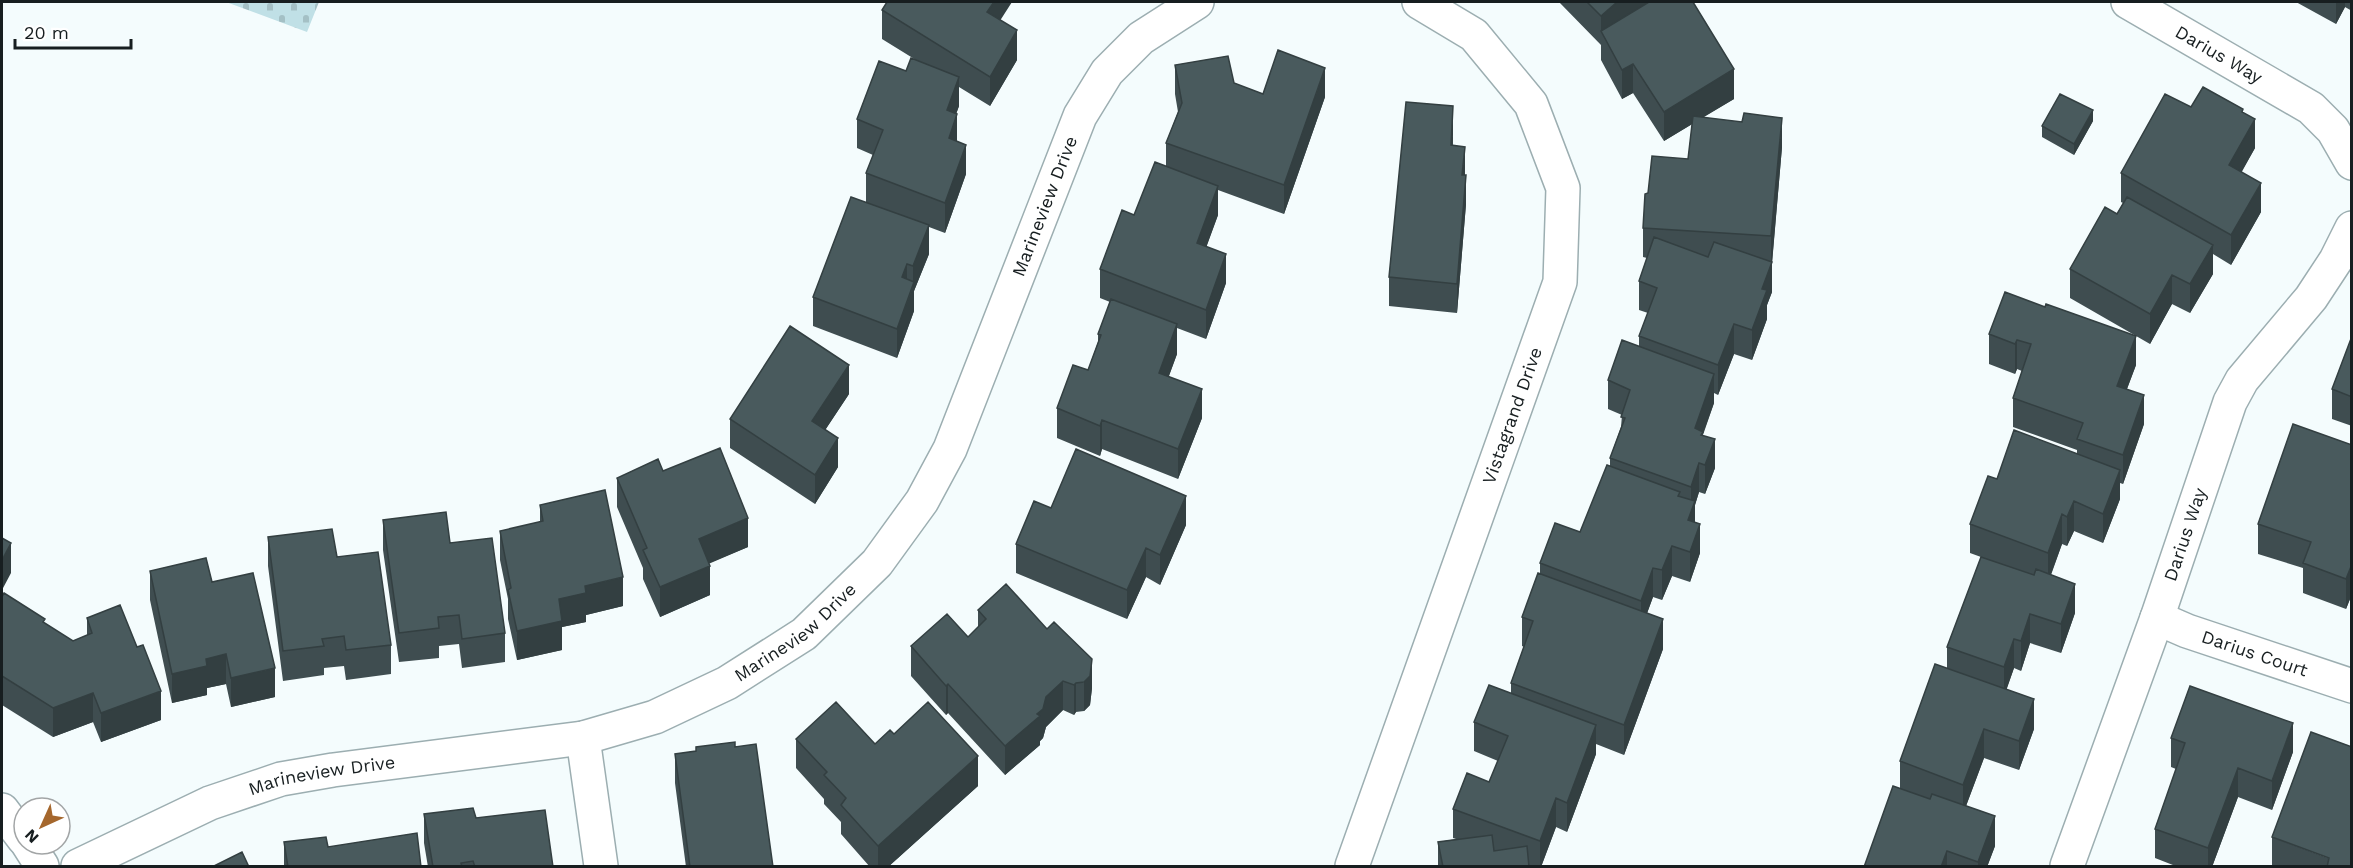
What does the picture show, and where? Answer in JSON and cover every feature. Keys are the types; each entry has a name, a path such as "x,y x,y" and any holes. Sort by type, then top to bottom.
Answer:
{"street":[{"name":"Marineview Drive","path":"78,867 210,803 281,779 333,770 583,738 655,717 727,683 804,634 877,563 922,501 950,449 1080,116 1107,72 1134,45 1197,2"},
{"name":"Vistagrand Drive","path":"1352,867 1560,282 1563,188 1531,104 1474,35 1419,2"},
{"name":"Darius Way","path":"2128,2 2311,108 2333,129 2352,163"},
{"name":"Darius Way","path":"2067,867 2157,618 2229,402 2242,380 2311,298 2336,260 2352,228"},
{"name":"Darius Court","path":"2157,618 2187,631 2352,686"},
{"path":"583,738 601,867"},
{"path":"2,810 12,823"}],"green space":[{"path":"226,2 319,2 307,32"}],"building":[{"path":"887,2 994,2 987,12 1017,30 990,77 882,10"},
{"path":"1587,2 1617,2 1601,16"},
{"path":"1649,2 1693,2 1734,69 1664,112 1633,64 1622,70 1601,31"},
{"path":"1278,50 1325,68 1284,185 1166,143 1182,103 1175,65 1228,56 1234,83 1263,94"},
{"path":"911,58 959,77 947,110 957,114 949,138 966,145 945,203 866,173 883,130 857,119 879,61 906,71"},
{"path":"2203,87 2243,109 2242,112 2255,119 2229,165 2261,183 2231,235 2121,173 2165,94 2191,107"},
{"path":"2060,94 2093,110 2074,144 2042,126"},
{"path":"1406,102 1453,106 1451,145 1465,147 1462,175 1466,175 1457,284 1389,277"},
{"path":"1744,113 1782,118 1771,236 1643,228 1645,194 1648,193 1652,156 1688,159 1693,116 1742,122"},
{"path":"1155,162 1218,186 1197,243 1226,254 1206,310 1100,269 1122,210 1134,215"},
{"path":"851,197 929,225 913,266 907,264 902,277 914,282 897,329 813,297"},
{"path":"2127,197 2213,245 2190,284 2172,275 2150,314 2070,269 2105,207 2117,214"},
{"path":"1654,237 1708,257 1714,242 1772,262 1762,289 1767,290 1752,330 1734,324 1718,365 1639,336 1657,288 1639,281"},
{"path":"2005,292 2136,336 2117,386 2144,395 2123,455 2077,439 2083,423 2013,398 2031,344 2017,340 2015,344 1989,334"},
{"path":"1111,299 1177,324 1159,373 1202,389 1178,449 1102,420 1100,426 1057,408 1073,365 1088,370"},
{"path":"790,326 849,365 812,421 838,438 815,475 730,419"},
{"path":"2352,336 2352,397 2332,389"},
{"path":"1622,340 1714,374 1695,428 1703,432 1701,435 1715,439 1705,465 1699,463 1691,487 1610,458 1625,418 1621,417 1630,390 1608,380"},
{"path":"2293,424 2352,445 2352,564 2346,579 2303,563 2311,542 2258,524"},
{"path":"2014,430 2120,470 2103,514 2074,501 2067,517 2062,514 2048,553 1970,524 1988,476 1997,479"},
{"path":"720,448 748,518 699,539 710,566 660,587 643,550 647,548 617,478 658,459 663,471"},
{"path":"1076,449 1186,496 1160,555 1146,548 1127,590 1016,544 1034,501 1051,508"},
{"path":"1607,465 1680,492 1678,496 1695,501 1688,520 1700,524 1690,552 1672,546 1662,570 1653,568 1641,601 1540,563 1555,523 1580,532"},
{"path":"605,490 623,577 585,586 586,593 559,599 562,621 517,631 508,590 511,588 500,531 543,521 540,505"},
{"path":"446,512 450,543 492,538 505,633 462,639 459,615 438,617 439,628 399,633 383,520"},
{"path":"332,529 337,557 378,552 391,645 346,650 344,636 322,639 324,646 283,651 268,537"},
{"path":"2,538 11,543 2,560"},
{"path":"1981,557 2034,575 2036,569 2075,584 2061,624 2030,614 2021,641 2014,639 2004,667 1947,647"},
{"path":"206,558 212,582 253,573 275,668 231,678 226,654 206,659 207,666 172,674 150,571"},
{"path":"1538,573 1663,619 1624,725 1511,683 1533,621 1522,617"},
{"path":"1006,584 1047,629 1054,622 1092,659 1090,676 1084,682 1074,685 1063,681 1046,697 1043,709 1037,714 1040,716 1005,746 948,684 946,686 911,646 947,614 968,637 986,619 978,610"},
{"path":"4,593 45,619 43,622 73,641 92,633 87,618 120,605 137,647 143,645 161,691 101,713 93,693 53,708 2,676 2,597"},
{"path":"1935,664 2034,699 2019,741 1984,729 1963,785 1900,761"},
{"path":"1489,685 1596,725 1567,803 1556,798 1540,841 1453,809 1467,773 1489,782 1508,736 1474,722"},
{"path":"2190,686 2293,723 2272,781 2238,768 2208,848 2155,829 2185,743 2171,738"},
{"path":"836,702 875,744 890,730 894,734 928,702 978,756 878,846 841,805 846,798 824,775 827,772 796,739"},
{"path":"2311,732 2352,747 2352,867 2327,867 2329,858 2272,837"},
{"path":"735,742 735,747 756,744 773,867 690,867 675,754 696,751 696,747"},
{"path":"1893,786 1930,799 1932,794 1995,816 1978,862 1947,851 1941,867 1864,867"},
{"path":"473,808 476,818 545,810 553,867 475,867 473,861 461,863 462,867 433,867 424,814"},
{"path":"417,833 421,867 288,867 284,842 326,837 328,847"},
{"path":"1492,835 1494,851 1527,846 1529,867 1443,867 1438,842"},
{"path":"242,852 249,867 212,867"}]}
